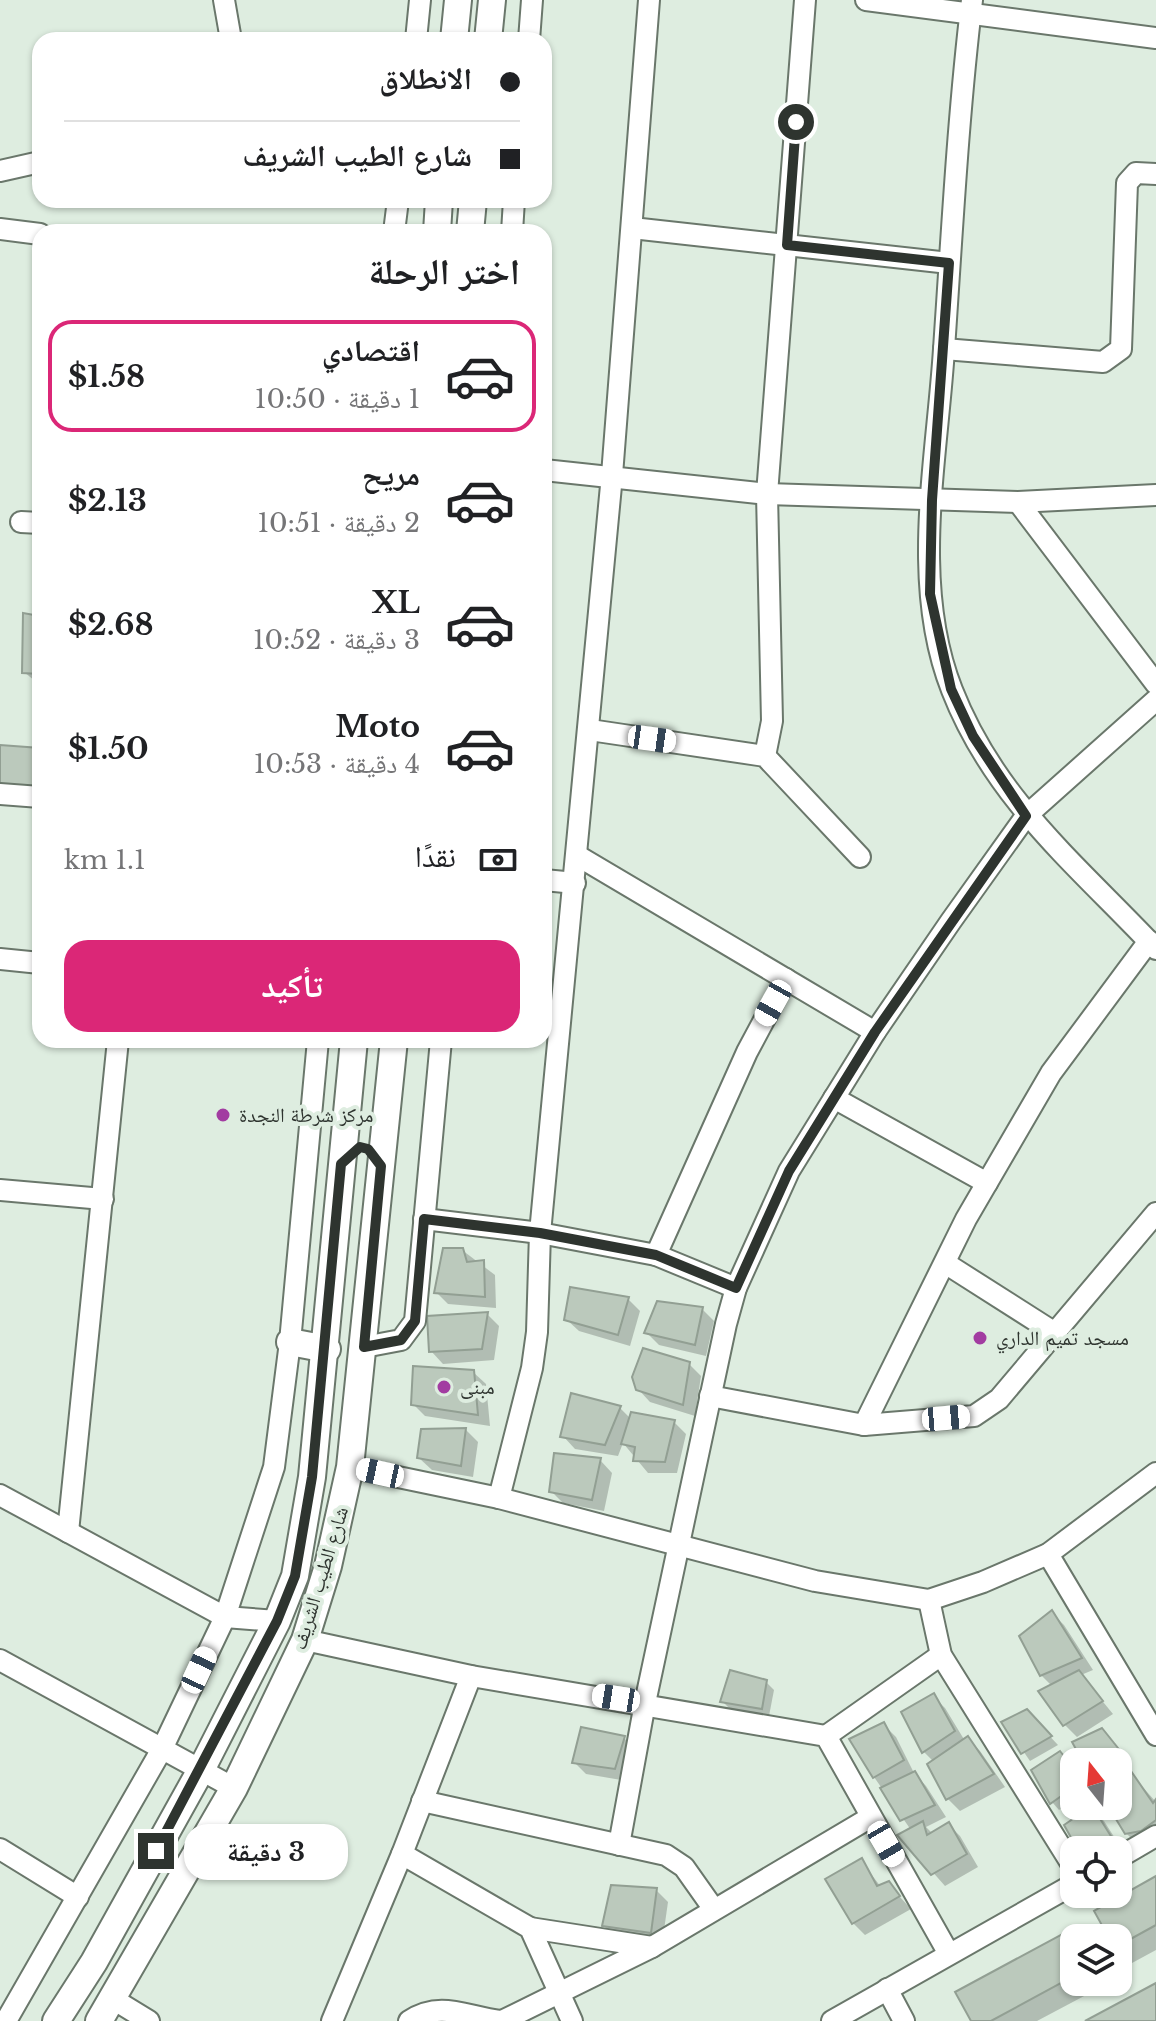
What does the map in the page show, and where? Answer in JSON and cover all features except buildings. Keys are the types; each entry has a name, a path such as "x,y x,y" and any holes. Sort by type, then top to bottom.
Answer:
{"main road":[{"path":"455,32 458,0"},
{"path":"489,32 492,0"},
{"name":"شارع الطيب الشريف","path":"56,2021 94,1962 202,1768 277,1621 295,1576 304,1533 327,1349 353,1048"},
{"name":"شارع الطيب الشريف","path":"106,2010 234,1788 305,1640 328,1566 350,1467 393,1048"},
{"path":"348,1089 362,1104 376,1103 389,1095"},
{"path":"341,1164 360,1147 374,1154 381,1166"},
{"path":"290,1342 327,1349"}],"street":[{"path":"224,0 230,32"},
{"path":"417,32 420,0"},
{"path":"530,32 532,0"},
{"path":"499,1498 532,1368 537,1332 540,1233 590,730 649,0"},
{"path":"765,756 772,721 767,494 805,0"},
{"path":"866,0 971,7 1156,38"},
{"path":"864,1425 987,1183 1051,1073 1152,945 1026,816 973,736 951,689 930,594 932,500 971,7"},
{"path":"0,171 32,164"},
{"path":"944,349 1103,362 1114,357 1121,349 1127,183 1136,173 1156,174"},
{"path":"632,228 949,263"},
{"path":"0,229 32,233"},
{"path":"552,471 767,494 1018,502 1156,495"},
{"path":"1018,502 1156,684"},
{"path":"619,1845 645,1703 736,1288 789,1171 875,1032 1026,816 1156,700"},
{"path":"590,730 765,756 860,857"},
{"path":"0,794 32,796"},
{"path":"578,856 875,1032"},
{"path":"552,881 575,883"},
{"path":"0,959 32,962"},
{"path":"656,1255 747,1052 786,979"},
{"path":"68,1532 117,1048"},
{"path":"6,2021 162,1749 225,1617 274,1467 290,1342 317,1048"},
{"path":"364,1347 401,1340 415,1321 440,1048"},
{"path":"834,1098 987,1183"},
{"path":"0,1190 103,1199"},
{"path":"710,1396 864,1425 974,1416 988,1410 1156,1213"},
{"path":"424,1219 540,1233 656,1255 736,1288"},
{"path":"945,1263 1055,1333"},
{"path":"350,1467 499,1498 815,1581 929,1600 983,1582 1048,1554 1155,1476"},
{"path":"0,1495 225,1617 277,1621"},
{"path":"1048,1554 1156,1735"},
{"path":"929,1600 941,1655 1060,1846"},
{"path":"305,1640 471,1676 826,1736 941,1655"},
{"path":"0,1660 234,1788"},
{"path":"332,2021 402,1854 471,1676"},
{"path":"826,1736 949,1954"},
{"path":"422,1801 676,1860 713,1908"},
{"path":"409,2021 428,2011 446,2008 501,2021 652,1947 871,1817"},
{"path":"1132,1850 1156,1836"},
{"path":"0,1849 78,1897"},
{"path":"402,1854 530,1928 652,1947"},
{"path":"832,2021 1060,1892"},
{"path":"530,1928 556,1993 572,2021"},
{"path":"887,1989 904,2021"},
{"path":"106,2010 149,2021"}],"place":[{"name":"مركز شرطة النجدة","path":"223,1115"},
{"name":"مسجد تميم الداري","path":"980,1338"},
{"name":"مبنى","path":"444,1387"}],"route":[{"path":"156,1851 277,1621 295,1576 312,1477 327,1349 341,1164 349,1154 360,1147 368,1149 381,1166 364,1347 392,1343 410,1332 415,1321 424,1219 540,1233 656,1255 736,1288 789,1171 875,1032 1026,816 973,736 951,689 936,634 930,594 932,500 949,263 787,245 796,122"}]}
